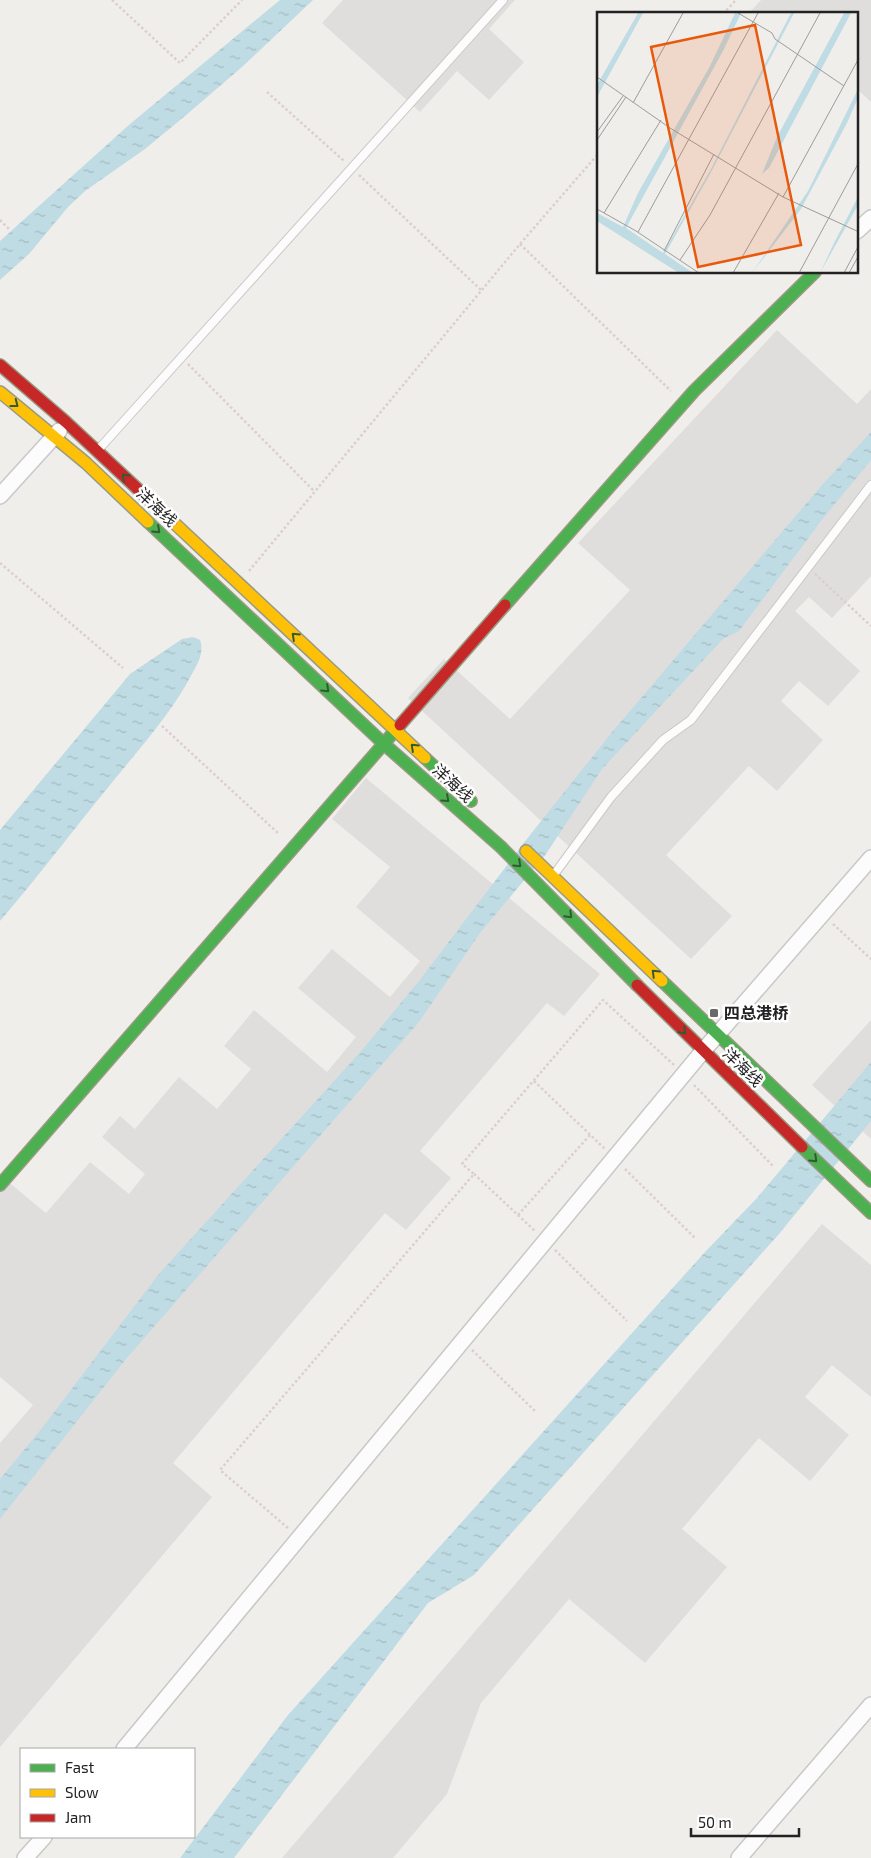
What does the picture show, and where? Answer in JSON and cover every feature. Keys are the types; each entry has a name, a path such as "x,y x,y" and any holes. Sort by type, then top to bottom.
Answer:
{"main road":[{"path":"0,1184 293,847 684,403 813,274"},
{"name":"洋海线","path":"0,365 66,422 478,807"},
{"name":"洋海线","path":"0,392 86,463 384,744 501,847 703,1051 871,1214"},
{"name":"洋海线","path":"520,846 871,1181"}],"street":[{"path":"858,231 871,218"},
{"path":"0,496 66,422"},
{"path":"125,1748 299,1537 464,1342 703,1051 871,858"},
{"path":"739,1858 871,1704"},
{"path":"25,1858 43,1838"}],"lane":[{"path":"86,463 503,0"},
{"path":"543,889 550,873 611,797 663,740 691,720 871,485"}],"path":[{"path":"112,0 180,63 242,0"},
{"path":"726,12 736,0"},
{"path":"267,92 352,168 481,290"},
{"path":"239,584 481,290 597,155"},
{"path":"0,220 9,229"},
{"path":"520,244 684,403"},
{"path":"182,358 314,491"},
{"path":"0,563 123,668"},
{"path":"807,567 871,626"},
{"path":"162,726 293,847"},
{"path":"822,914 871,959"},
{"path":"299,1537 220,1470 474,1174 462,1164 603,1000 685,1075 773,1166"},
{"path":"518,1215 590,1135"},
{"path":"464,1342 536,1412"}],"shaded area":[{"path":"343,0 515,0 489,29 524,62 489,100 457,71 420,112 322,23"},
{"path":"761,0 871,0 871,102 858,90 858,12 750,12"},
{"path":"777,330 857,404 871,389 871,576 832,618 809,597 795,611 860,671 828,706 799,681 781,701 823,740 777,791 749,766 666,855 732,916 691,959 408,698 444,659 510,719 630,590 578,543"},
{"path":"366,778 600,974 564,1016 547,1003 420,1151 451,1178 406,1230 385,1213 173,1463 212,1497 0,1747 0,1443 33,1405 0,1377 0,1175 46,1213 90,1162 129,1194 145,1174 102,1137 120,1116 135,1129 179,1077 217,1109 251,1069 224,1046 254,1010 327,1072 356,1037 298,988 332,949 390,997 420,961 356,907 390,867 332,819"},
{"path":"871,1020 871,1139 812,1085"},
{"path":"822,1224 871,1265 871,1397 832,1365 805,1397 849,1435 810,1481 759,1438 682,1529 727,1567 645,1663 569,1599 481,1703 447,1794 393,1858 282,1858"}],"water":[{"path":"280,0 313,0 242,67 185,116 145,149 85,191 68,207 29,254 0,280 0,241 130,124"},
{"path":"871,432 871,460 821,521 739,631 723,639 602,769 546,854 480,933 419,1022 126,1359 0,1519 0,1479 42,1428 158,1275 363,1049 419,981 530,835 613,731 822,485"},
{"path":"193,637 200,640 200,656 185,687 175,702 0,921 0,830 130,674 182,639"},
{"path":"871,1062 871,1121 779,1234 474,1575 428,1603 234,1858 180,1858 288,1715 706,1251 757,1198"}],"traffic: fast":[{"path":"505,605 694,391 813,274"},
{"path":"148,522 384,744 501,847 637,985"},
{"path":"0,1185 400,725"},
{"path":"425,758 471,801"},
{"path":"662,981 871,1181"},
{"path":"802,1147 871,1213"}],"traffic: slow":[{"path":"0,392 86,463 148,522"},
{"path":"172,521 425,758"},
{"path":"526,851 662,981"}],"traffic: jam":[{"path":"0,365 66,422 172,521"},
{"path":"400,725 505,605"},
{"path":"637,985 802,1147"}],"place":[{"name":"四总港桥","path":"714,1013"}]}
